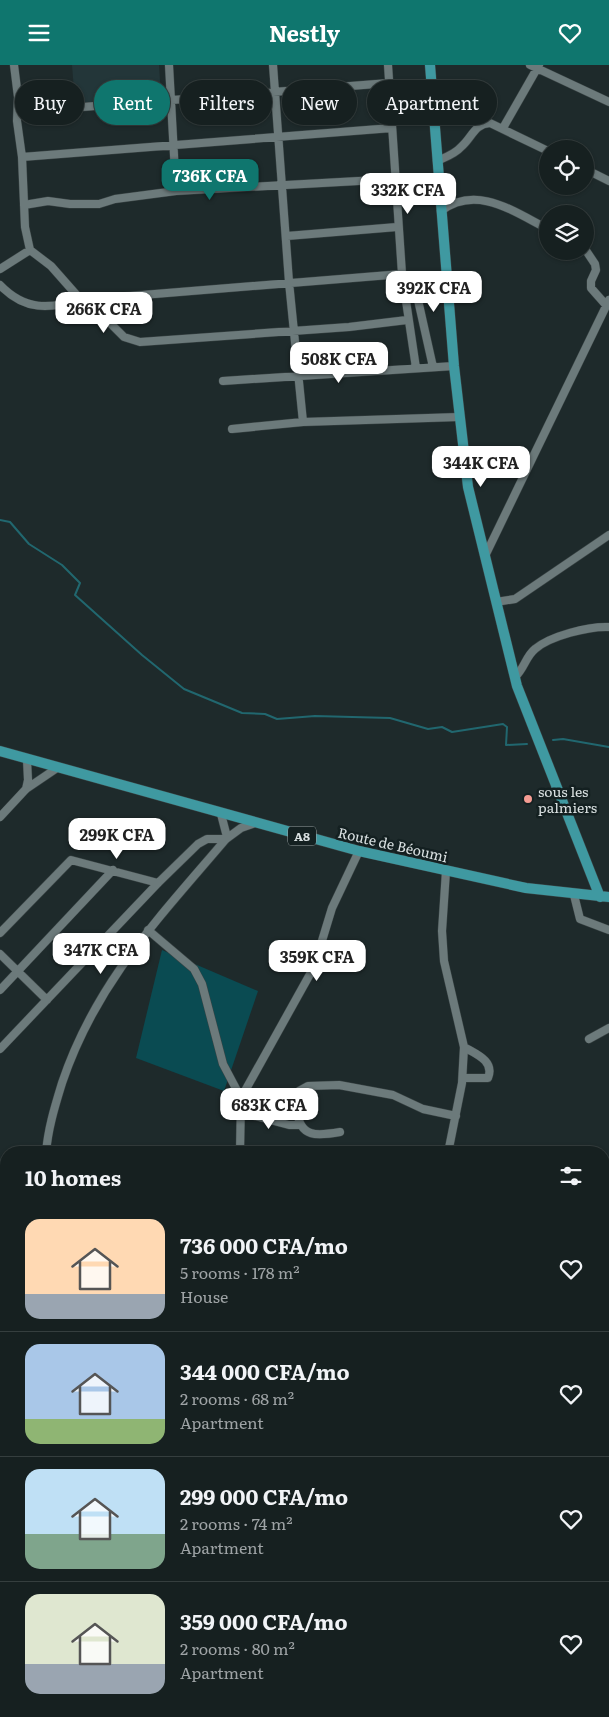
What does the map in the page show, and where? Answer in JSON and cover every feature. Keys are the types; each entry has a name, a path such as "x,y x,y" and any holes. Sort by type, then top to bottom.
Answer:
{"main road":[{"path":"430,65 454,366 468,487 515,677 605,897"},
{"name":"Route de Béoumi","path":"0,751 359,851 526,888 574,895 605,897"}],"street":[{"path":"14,65 15,80"},
{"path":"169,65 176,191"},
{"path":"273,65 289,282 300,376 303,422"},
{"path":"388,65 389,80"},
{"path":"503,128 535,67 609,102"},
{"path":"84,107 367,85"},
{"path":"437,161 463,146 475,129 482,123 490,123 503,128 539,146"},
{"path":"18,125 22,157 25,227 30,250 51,266 81,299 99,312 124,337 140,342 294,331 407,320"},
{"path":"392,125 397,227 407,320 416,368"},
{"path":"22,157 392,128"},
{"path":"594,174 609,181"},
{"path":"24,205 48,201 70,204 99,204 115,199 176,191 395,179"},
{"path":"441,211 458,201 494,201 539,224"},
{"path":"287,236 397,227"},
{"path":"0,269 30,250"},
{"path":"484,556 608,303 591,288 591,281 596,270 592,260"},
{"path":"0,285 23,303 50,306 81,299 402,274"},
{"path":"402,274 418,299 433,367"},
{"path":"223,381 454,366"},
{"path":"232,429 303,422 459,417"},
{"path":"496,602 515,599 609,535"},
{"path":"515,677 522,671 534,649 555,637 609,627"},
{"path":"26,789 28,780 27,760"},
{"path":"0,817 26,789 57,768"},
{"path":"221,814 226,838"},
{"path":"47,1146 52,1115 73,1050 99,998 119,967 226,838 241,828 255,823"},
{"path":"0,1049 158,883 198,844 208,839 226,838"},
{"path":"240,1146 241,1098 314,967 332,908 359,851"},
{"path":"0,933 71,860 158,883"},
{"path":"0,990 113,870"},
{"path":"446,871 442,931 444,961 464,1047 462,1078 450,1146"},
{"path":"574,895 580,919 609,930"},
{"path":"148,931 194,969 202,984 224,1064 241,1098"},
{"path":"0,954 47,1000"},
{"path":"589,1039 609,1028"},
{"path":"462,1078 488,1078 490,1069 488,1063 481,1057 464,1047"},
{"path":"340,1131 318,1135 302,1128 296,1098 299,1091 308,1086 339,1085 393,1095 423,1109 456,1116"},
{"path":"240,1112 289,1125 300,1125"}],"shaded area":[{"path":"72,65 159,65 160,80 94,80 94,102 84,102 84,80 73,80"},
{"path":"162,950 258,991 224,1091 136,1058"}],"waterway":[{"path":"0,520 10,522 29,544 62,565 80,583 75,595 142,655 184,689 242,713 265,714 277,719 315,716 390,718 428,729 442,727 452,732 503,724 507,727 506,745 527,744"},
{"path":"553,740 563,739 609,747"}],"place":[{"name":"sous les palmiers","path":"528,799"}]}
